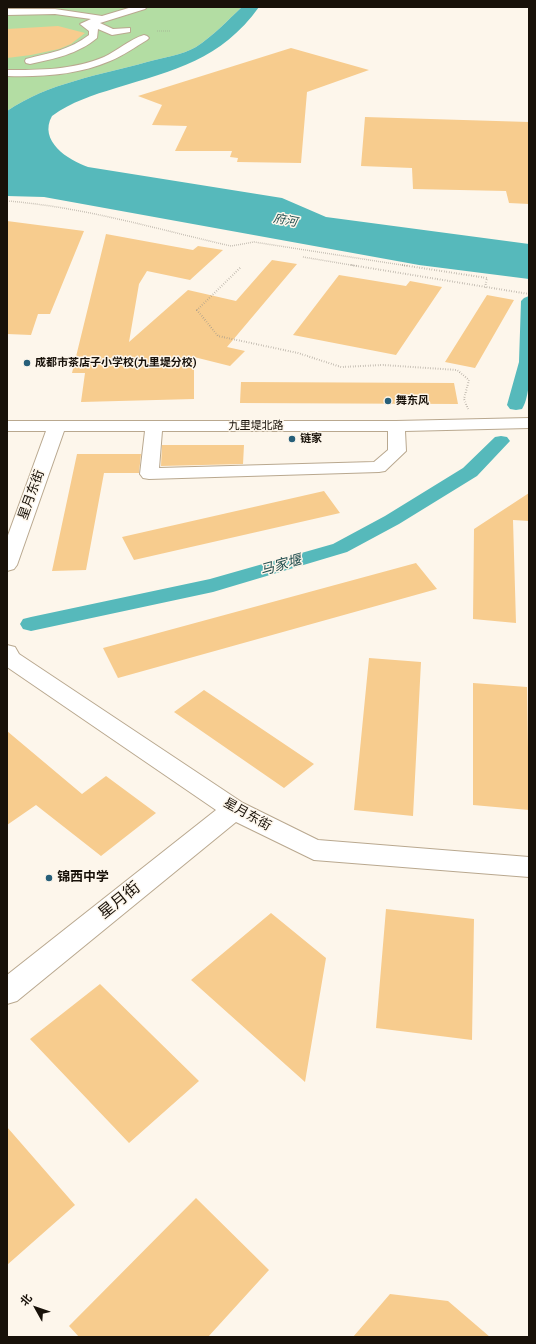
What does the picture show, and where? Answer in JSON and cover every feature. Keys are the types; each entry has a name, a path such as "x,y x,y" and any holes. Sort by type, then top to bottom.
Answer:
{"street":[{"path":"7,64 59,55 74,49 94,36 94,30 85,24 142,7"},
{"path":"7,12 42,10 74,12 103,19"},
{"path":"91,22 112,32 127,30"},
{"path":"7,73 60,70 93,64 117,54 144,38"},
{"name":"九里堤北路","path":"7,426 396,426 529,423"},
{"name":"星月东街","path":"7,564 57,426"},
{"path":"154,426 149,474 379,467 397,451 396,426"},
{"name":"星月东街","path":"7,652 9,658 234,810 314,850 529,867"},
{"name":"星月街","path":"7,992 234,810"}],"path":[{"path":"7,202 42,204 82,210 231,246 254,242 487,278 485,288"},
{"path":"303,257 529,294"},
{"path":"240,268 197,310 218,336 298,353 340,367 383,365 457,370 469,380 464,399 476,424"}],"green space":[{"path":"7,7 242,7 208,38 190,50 57,87 23,101 7,111"}],"water":[{"name":"府河","path":"242,7 259,7 244,25 229,39 195,61 82,99 52,116 49,125 49,134 57,148 72,160 88,167 282,198 326,217 529,244 529,279 419,265 44,197 7,196 7,111 40,93 75,81 190,50 208,38"}],"building":[{"path":"58,26 85,33 71,44 59,49 7,58 7,29"},
{"path":"291,48 369,70 307,92 301,163 237,162 238,158 230,157 232,151 175,151 187,126 152,125 162,105 138,96"},
{"path":"365,117 529,122 529,204 509,203 506,191 413,189 412,168 361,166"},
{"path":"7,221 84,231 50,314 38,314 31,335 7,334"},
{"path":"106,234 193,250 198,246 223,250 190,280 147,271 139,284 129,342 188,290 236,301 272,260 297,264 227,347 245,351 230,366 194,357 194,399 81,402 85,373 72,373"},
{"path":"339,275 406,286 410,281 442,287 396,355 293,335"},
{"path":"487,295 514,300 475,368 445,362"},
{"path":"241,382 454,383 458,404 240,403"},
{"path":"162,445 244,445 243,464 161,466"},
{"path":"77,454 141,454 139,473 104,473 86,570 52,571"},
{"path":"324,491 340,513 134,560 122,537"},
{"path":"529,493 529,521 513,520 516,623 473,619 474,529"},
{"path":"416,563 437,589 118,678 103,648"},
{"path":"369,658 421,662 413,816 354,810"},
{"path":"473,683 527,687 529,810 473,805"},
{"path":"204,690 314,764 284,788 174,712"},
{"path":"7,731 82,794 106,776 156,813 101,856 36,805 7,825"},
{"path":"386,909 474,919 472,1040 376,1028"},
{"path":"271,913 326,958 305,1082 191,980"},
{"path":"100,984 199,1081 129,1143 30,1039"},
{"path":"7,1127 75,1205 7,1265"},
{"path":"196,1198 269,1270 208,1337 79,1337 69,1326"},
{"path":"390,1294 448,1301 490,1337 353,1337"}],"waterway":[{"name":"马家堰","path":"516,405 527,362 529,301"},
{"name":"马家堰","path":"31,624 213,585 340,548 392,520 470,472 501,441"}],"place":[{"name":"成都市茶店子小学校(九里堤分校)","path":"27,363"},
{"name":"舞东风","path":"388,401"},
{"name":"链家","path":"292,439"},
{"name":"锦西中学","path":"49,878"}]}
